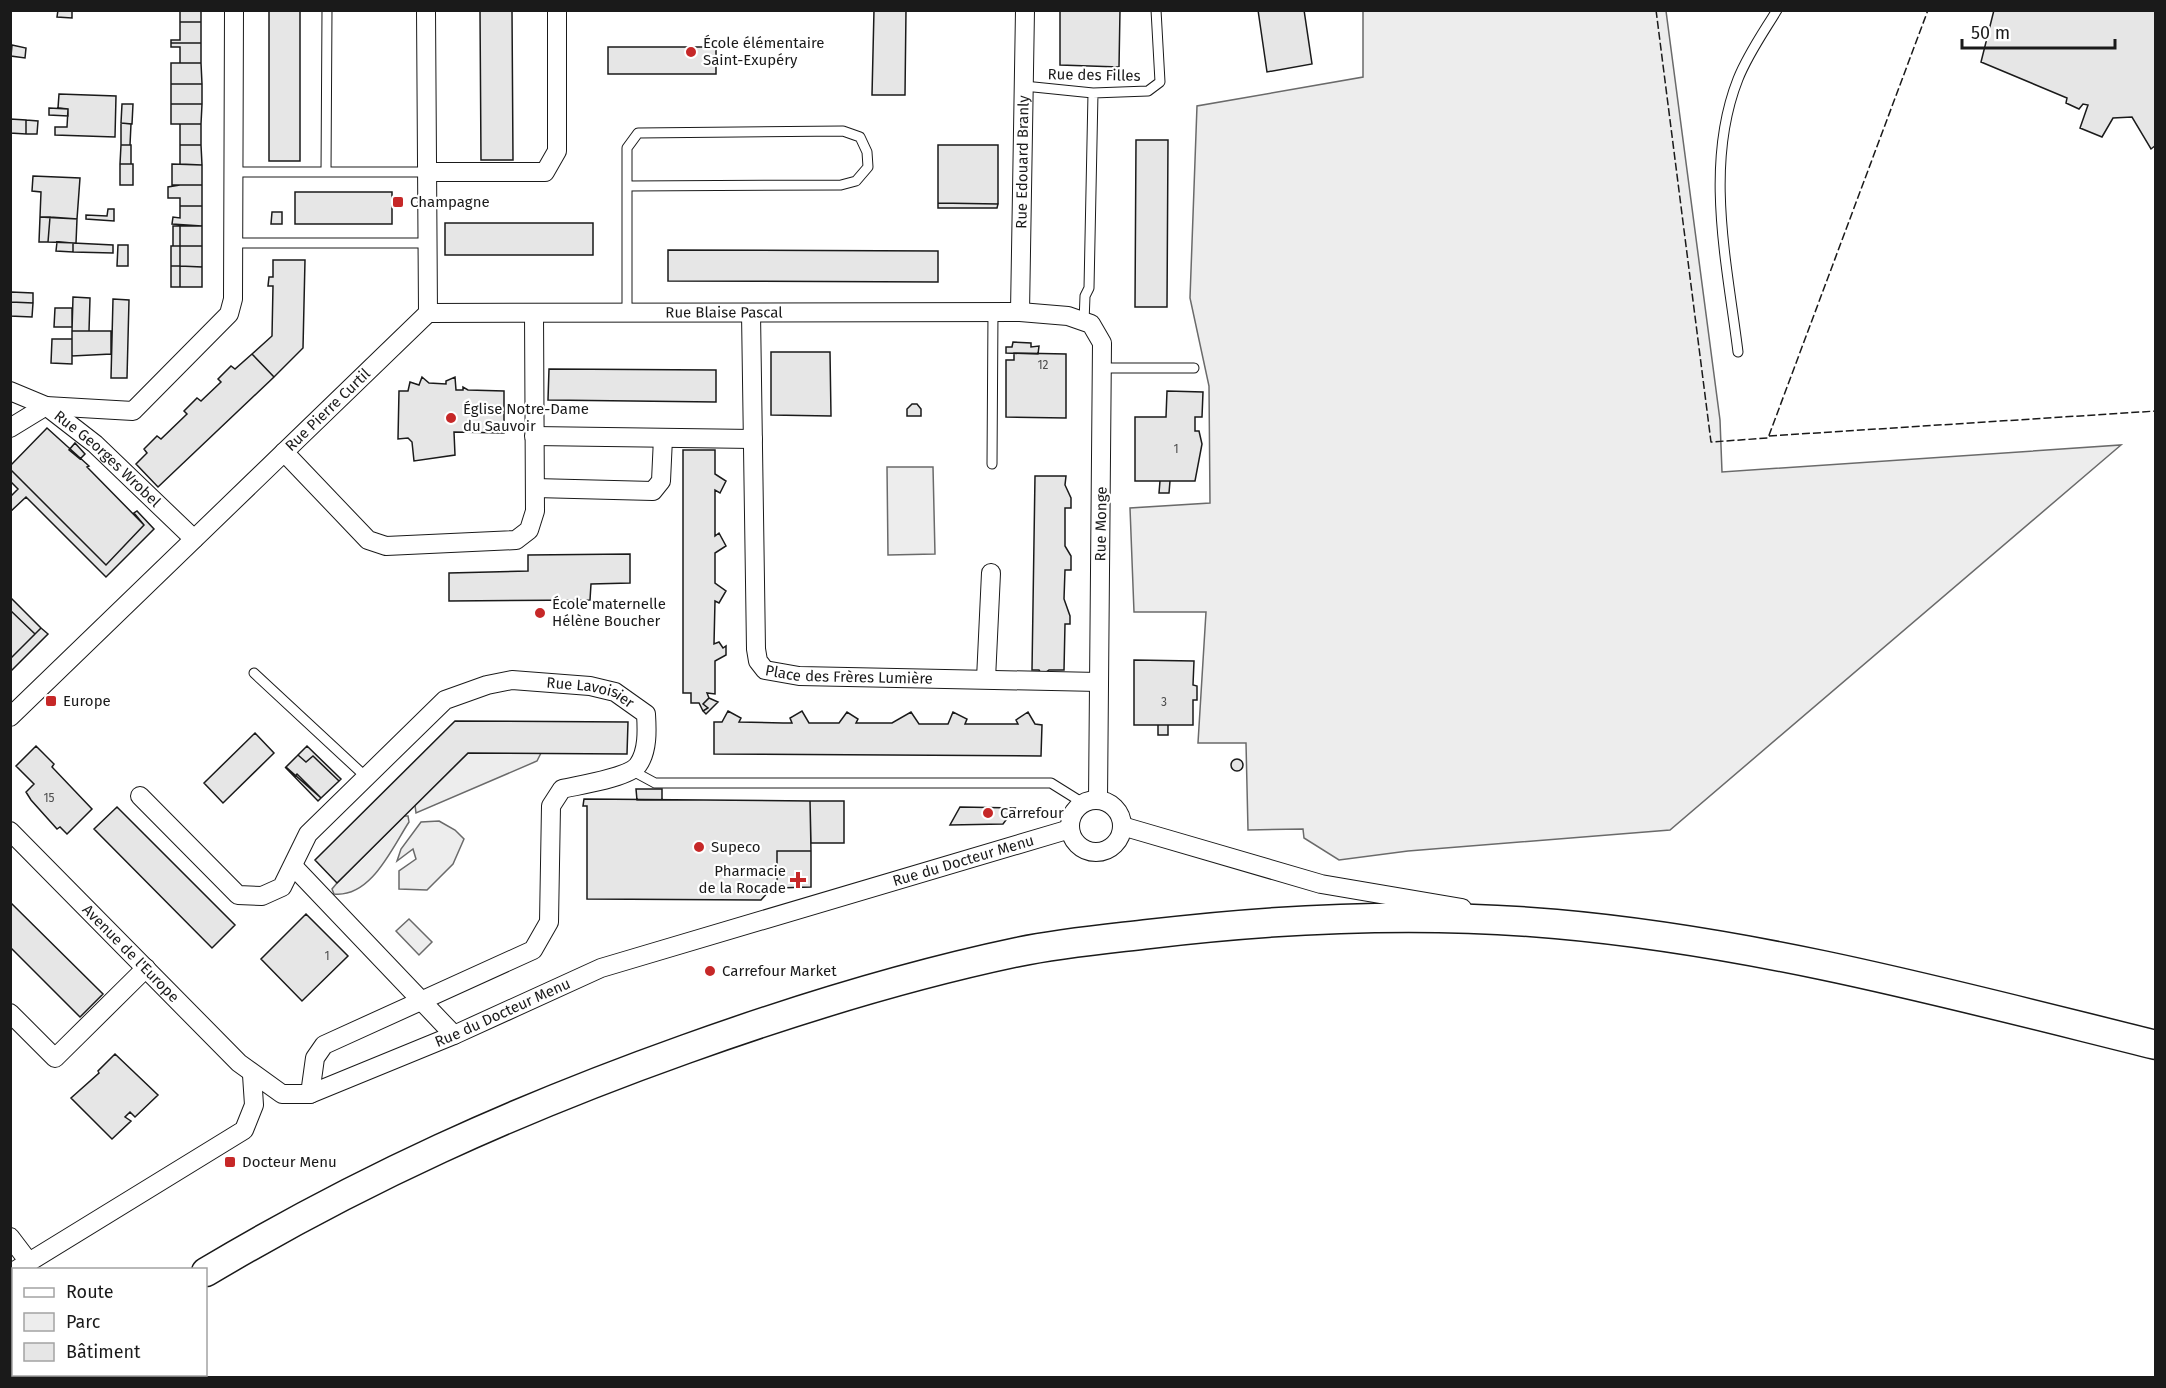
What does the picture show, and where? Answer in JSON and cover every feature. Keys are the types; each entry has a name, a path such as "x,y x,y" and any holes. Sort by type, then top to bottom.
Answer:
{"main road":[{"path":"207,1271 294,1220 360,1185 515,1114 731,1033 813,1005 900,979 1023,951 1224,925 1344,920 1477,919 1558,924 1735,947 1806,961 2156,1045"}],"street":[{"path":"10,428 46,406 133,411 230,314 233,299 234,243 232,172 234,10"},
{"path":"426,10 428,313"},
{"path":"428,172 545,172 557,151 557,10"},
{"name":"Rue Edouard Branly","path":"1020,312 1025,10"},
{"path":"1020,312 1068,316 1084,321"},
{"name":"Rue Blaise Pascal","path":"428,313 1020,312"},
{"name":"Rue Pierre Curtil","path":"10,717 428,313"},
{"path":"284,452 368,540 386,546 516,540 529,530 535,511 534,313"},
{"path":"534,436 753,439 751,313"},
{"name":"Rue Monge","path":"1084,321 1090,324 1102,343 1099,682 1091,802"},
{"name":"Rue Georges Wrobel","path":"10,392 46,406 95,444 194,539"},
{"path":"535,489 652,491 661,481 663,438"},
{"name":"Place des Frères Lumière","path":"753,439 756,649 758,661 765,670 799,676 1099,682"},
{"path":"986,679 991,573"},
{"name":"Rue Lavoisier","path":"140,796 238,895 262,896 282,887 308,834 445,700 487,685 512,680 590,686 615,692 634,703 646,714 647,736 638,765 631,770"},
{"path":"310,1094 315,1058 324,1045 533,950 549,922 551,806 555,797 562,789 631,770"},
{"path":"1091,802 1112,806 1121,819 1122,826 1116,842 1101,851 1084,849 1072,837 1070,829 1073,814 1091,802"},
{"path":"1122,826 1321,884 1558,924"},
{"name":"Rue du Docteur Menu","path":"252,1075 282,1094 310,1094 454,1035 602,968 1070,829"},
{"name":"Avenue de l'Europe","path":"10,831 252,1075"},
{"path":"293,866 454,1035"},
{"path":"10,1013 55,1058 146,968"},
{"path":"19,1268 244,1130 254,1105 252,1075"},
{"path":"10,1237 17,1268"}],"lane":[{"path":"326,172 327,10"},
{"name":"Rue des Filles","path":"1024,86 1093,93 1148,91 1160,82 1156,10"},
{"path":"1738,352 1721,211 1720,152 1737,80 1750,52 1777,10"},
{"path":"1084,321 1085,296 1089,288 1093,93"},
{"path":"627,186 841,185 856,181 868,167 867,152 860,137 843,131 638,133 627,148 627,186 627,313"},
{"path":"232,172 428,172"},
{"path":"234,243 427,243"},
{"path":"992,464 993,312"},
{"path":"1102,368 1194,368"},
{"path":"254,673 366,777"},
{"path":"631,770 655,783 1051,783 1091,802"}],"green space":[{"path":"1363,11 1666,11 1720,420 1722,472 2121,445 1670,830 1408,851 1339,860 1304,838 1303,829 1248,830 1246,743 1198,743 1206,612 1134,612 1130,508 1210,503 1209,386 1190,298 1197,106 1363,77"},
{"path":"887,467 933,467 935,554 888,555"},
{"path":"468,753 541,753 537,761 416,813 415,805"},
{"path":"404,816 408,816 409,822 388,857 370,880 347,893 334,894 332,889 337,883"},
{"path":"439,821 455,830 464,839 453,864 427,890 399,889 399,871 416,859 413,849 397,861 401,849 421,822"},
{"path":"409,919 432,942 419,955 396,931"}],"building":[{"path":"58,10 72,10 72,18 57,17"},
{"path":"180,10 201,10 201,22 180,22"},
{"path":"269,10 300,10 300,161 269,161"},
{"path":"480,10 512,10 513,160 481,160"},
{"path":"874,10 906,10 905,95 872,95"},
{"path":"1060,10 1120,10 1119,67 1060,65"},
{"path":"1258,10 1304,10 1312,64 1267,72"},
{"path":"1994,10 2156,10 2156,145 2151,149 2132,117 2113,118 2102,137 2080,128 2088,105 2083,104 2079,109 2066,103 2067,98 1981,62"},
{"path":"180,22 201,22 201,43 171,43 171,40 180,40"},
{"path":"171,43 201,43 201,63 180,63 180,47 171,47"},
{"path":"12,45 26,48 25,58 11,56"},
{"path":"608,47 716,47 716,74 608,74"},
{"path":"171,63 201,63 202,84 171,84"},
{"path":"171,84 202,84 202,104 171,104"},
{"path":"59,94 116,96 115,137 55,135 55,127 67,127 68,109 58,108"},
{"path":"122,104 133,104 132,124 121,123"},
{"path":"171,104 202,104 201,124 171,124"},
{"path":"49,108 68,109 68,116 49,115"},
{"path":"10,119 26,120 26,134 10,133"},
{"path":"26,120 38,121 37,134 26,134"},
{"path":"121,123 131,124 130,145 121,145"},
{"path":"180,124 201,124 201,145 180,145"},
{"path":"1136,140 1168,140 1167,307 1135,307"},
{"path":"121,145 131,145 131,164 120,164"},
{"path":"180,145 201,145 202,165 180,164"},
{"path":"938,145 998,145 998,204 938,203"},
{"path":"120,164 133,164 133,185 120,185"},
{"path":"172,164 202,165 202,185 172,185"},
{"path":"33,176 80,178 77,219 40,217 41,192 32,191"},
{"path":"202,185 202,206 180,206 180,198 168,198 168,187"},
{"path":"295,192 392,192 392,224 295,224"},
{"path":"938,203 998,204 997,208 938,208"},
{"path":"180,206 202,206 202,226 172,224 173,217 180,218"},
{"path":"108,209 114,209 114,221 86,219 86,215 107,216"},
{"path":"272,212 282,212 282,224 271,224"},
{"path":"40,217 50,217 48,242 39,242"},
{"path":"50,217 77,219 76,243 48,242"},
{"path":"445,223 593,223 593,255 445,255"},
{"path":"173,226 180,226 180,246 173,246"},
{"path":"180,226 202,226 202,246 180,246"},
{"path":"57,242 73,243 73,252 56,251"},
{"path":"73,243 113,245 113,253 73,252"},
{"path":"118,245 128,245 128,266 117,266"},
{"path":"171,246 180,246 180,266 171,266"},
{"path":"180,246 202,246 202,267 180,266"},
{"path":"668,250 938,251 938,282 668,281"},
{"path":"273,260 305,260 303,348 274,377 252,354 272,336 273,286 268,286 269,277 273,277"},
{"path":"171,266 180,266 180,287 171,287"},
{"path":"180,266 202,267 202,287 180,287"},
{"path":"11,292 33,293 33,303 11,302"},
{"path":"73,297 90,298 89,331 72,331"},
{"path":"113,299 129,300 127,378 111,378"},
{"path":"11,302 33,303 32,317 10,316"},
{"path":"55,308 72,308 72,327 54,327"},
{"path":"72,331 111,331 111,354 72,356"},
{"path":"52,339 72,339 72,364 51,363"},
{"path":"1013,342 1031,343 1031,347 1039,346 1038,354 1006,353 1006,347 1012,347"},
{"path":"771,352 830,352 831,416 771,415"},
{"path":"1014,353 1066,354 1066,418 1006,417 1006,360 1014,360"},
{"path":"252,354 274,377 158,487 136,464 147,453 144,449 157,436 161,439 187,414 184,411 197,398 201,401 221,382 218,379 231,366 235,369"},
{"path":"549,369 716,370 716,402 548,400"},
{"name":"Église Notre-Dame du Sauvoir","path":"422,377 429,383 446,384 446,381 455,377 456,390 463,390 463,387 468,390 504,391 504,433 454,432 455,455 414,461 412,442 408,438 398,439 399,391 408,391 410,382 419,385"},
{"path":"1167,391 1203,392 1202,417 1195,417 1195,431 1199,431 1202,444 1195,481 1135,481 1135,417 1166,417"},
{"path":"912,404 917,404 921,409 921,416 907,416 907,409"},
{"path":"47,428 89,466 87,467 144,525 106,565 10,469 10,466"},
{"path":"75,443 85,454 80,459 69,450"},
{"path":"683,450 715,450 715,474 726,481 720,493 715,490 715,536 719,533 726,546 715,553 715,583 726,591 719,603 715,601 714,644 719,642 723,648 726,646 726,655 715,661 715,694 707,693 709,698 703,704 708,708 703,711 699,703 691,703 691,693 683,693"},
{"path":"10,469 106,565 144,525 134,513 137,511 154,529 106,577 26,497 10,512 10,497 18,489 10,481"},
{"path":"1035,476 1066,476 1065,485 1071,498 1071,508 1065,508 1065,546 1071,556 1071,570 1065,570 1064,599 1070,616 1070,624 1065,624 1064,670 1049,670 1042,675 1039,670 1032,670"},
{"path":"1160,481 1170,481 1169,493 1159,493"},
{"path":"630,554 630,583 591,584 590,600 449,601 449,573 528,571 528,555"},
{"path":"10,597 41,628 35,634 10,610"},
{"path":"10,610 35,634 10,659"},
{"path":"41,628 48,634 10,672 10,659"},
{"path":"1134,660 1194,661 1193,685 1197,686 1197,700 1193,700 1193,725 1134,725"},
{"path":"709,698 718,702 706,714 703,711 708,708 703,704"},
{"path":"728,711 741,718 739,722 783,723 792,723 790,718 802,711 809,723 839,723 847,712 858,719 856,723 892,723 911,712 919,724 948,724 953,712 967,719 965,724 1018,724 1016,720 1028,712 1035,724 1042,725 1041,756 714,754 714,722 722,722"},
{"path":"455,721 628,722 627,754 468,753 337,883 315,860"},
{"path":"1158,725 1168,725 1168,735 1158,735"},
{"path":"255,733 274,753 223,803 204,783"},
{"path":"36,746 54,764 52,767 92,809 67,834 60,827 57,829 31,800 26,792 34,784 16,766"},
{"path":"307,746 341,779 339,781 313,756 306,762 298,755"},
{"path":"298,755 306,762 313,756 339,781 321,798 286,767"},
{"path":"1239,759 1243,765 1239,771 1235,771 1231,763"},
{"path":"285,767 295,776 297,774 321,798 318,801"},
{"path":"636,789 662,789 662,800 637,800"},
{"name":"Supeco","path":"584,799 810,801 811,851 777,851 777,888 768,888 769,891 761,900 587,899 587,806 583,806"},
{"path":"810,801 844,801 844,843 811,843"},
{"path":"117,807 235,925 212,948 94,829"},
{"path":"960,807 1015,808 1003,824 950,825"},
{"path":"777,851 811,851 811,887 777,888"},
{"path":"10,902 103,994 80,1017 10,947"},
{"path":"306,914 348,956 302,1001 261,959"},
{"path":"115,1054 158,1095 135,1117 130,1112 125,1117 131,1121 112,1139 71,1098 99,1073 98,1071"}],"fence":[{"path":"1656,10 1711,442 1768,438 1928,10"},
{"path":"1769,436 2156,411"}],"place":[{"name":"École élémentaire Saint-Exupéry","path":"691,52"},
{"name":"Champagne","path":"398,202"},
{"name":"Église Notre-Dame du Sauvoir","path":"451,418"},
{"name":"École maternelle Hélène Boucher","path":"540,613"},
{"name":"Europe","path":"51,701"},
{"name":"Carrefour","path":"988,813"},
{"name":"Supeco","path":"699,847"},
{"name":"Pharmacie de la Rocade","path":"798,880"},
{"name":"Carrefour Market","path":"710,971"},
{"name":"Docteur Menu","path":"230,1162"}]}
